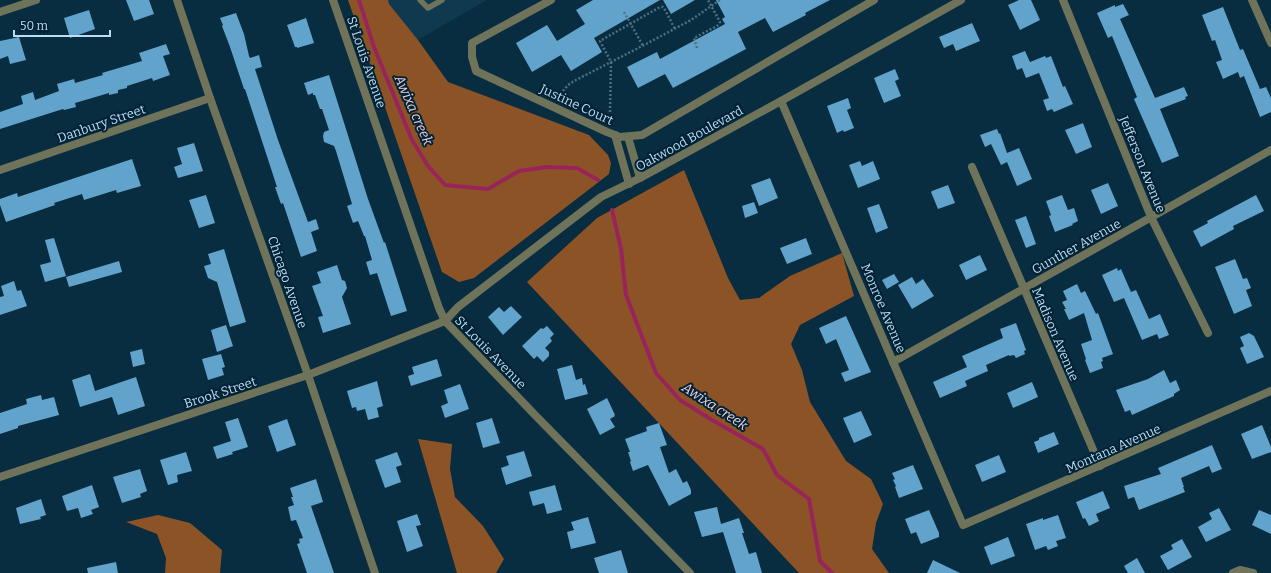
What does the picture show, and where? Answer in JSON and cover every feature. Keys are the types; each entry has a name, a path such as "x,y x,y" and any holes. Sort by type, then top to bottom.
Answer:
{"street":[{"path":"0,12 36,0"},
{"name":"Chicago Avenue","path":"177,0 308,375 375,573"},
{"name":"St Louis Avenue","path":"333,0 439,308 445,321 508,388 690,573"},
{"name":"Justine Court","path":"551,0 472,43 472,57 476,71 620,137 642,135 874,0"},
{"name":"Oakwood Boulevard","path":"445,321 458,307 601,197 629,184 781,101 961,0"},
{"name":"Jefferson Avenue","path":"1063,0 1151,217 1208,333"},
{"path":"1252,0 1271,43"},
{"name":"Danbury Street","path":"0,170 210,98"},
{"name":"Monroe Avenue","path":"781,101 963,525"},
{"path":"615,135 629,184"},
{"path":"628,136 640,178"},
{"name":"Gunther Avenue","path":"893,362 1271,150"},
{"name":"Madison Avenue","path":"972,167 1100,466"},
{"name":"Brook Street","path":"0,477 308,375 445,321"},
{"name":"Montana Avenue","path":"963,525 1271,391"},
{"path":"1233,573 1240,570 1253,573"}],"lane":[{"path":"420,0 428,8 442,0"}],"path":[{"path":"697,48 694,38 717,26 720,22 708,0"},
{"path":"563,91 574,80 675,29 720,0"},
{"path":"610,112 610,62 600,41 662,7 675,29"},
{"path":"624,12 643,46"}],"shaded area":[{"path":"348,0 388,0 389,4 418,40 448,82 589,135 608,155 611,163 609,174 474,278 459,282 442,272"},
{"path":"388,0 487,0 418,40 389,4"},
{"path":"684,170 728,278 740,300 759,298 790,276 842,253 854,296 800,325 791,344 802,370 810,402 846,461 871,479 883,504 876,523 872,549 889,573 799,573 527,282 597,218"},
{"path":"418,439 452,444 450,469 455,497 483,526 504,559 496,573 457,573"},
{"path":"158,515 190,523 222,550 220,573 165,573 166,558 157,534 126,522"}],"building":[{"path":"126,0 149,0 154,14 134,21"},
{"path":"593,0 660,0 594,38 602,52 571,71 561,55 532,72 516,43 547,25 557,41 585,24 576,10"},
{"path":"663,0 695,0 671,14"},
{"path":"716,0 830,0 805,13 806,15 773,32 765,18 738,32 746,49 673,88 665,74 638,88 627,67 657,52 660,59 725,24 722,19 725,17"},
{"path":"1019,0 1031,0 1040,20 1020,30 1008,5"},
{"path":"1123,4 1129,15 1120,19 1155,98 1184,87 1188,96 1185,97 1186,99 1160,109 1179,156 1162,163 1134,99 1137,97 1112,36 1108,38 1097,13 1115,5 1115,7"},
{"path":"1223,7 1240,50 1243,49 1260,89 1266,87 1271,98 1271,112 1260,117 1244,76 1240,78 1238,72 1223,79 1216,62 1222,60 1215,40 1212,41 1202,15"},
{"path":"89,10 95,29 70,38 64,18"},
{"path":"236,13 244,34 250,58 259,55 262,67 255,69 278,140 308,222 316,219 319,229 311,232 317,251 301,257 283,203 281,204 275,187 277,187 245,89 222,26 223,25 220,18"},
{"path":"306,18 314,43 297,48 295,47 287,25"},
{"path":"972,23 980,41 956,51 953,44 944,48 939,37"},
{"path":"19,37 26,60 10,64 8,56 0,59 0,41"},
{"path":"166,44 170,54 163,56 170,75 153,81 152,78 127,86 127,88 118,90 118,93 109,95 109,93 75,103 76,107 63,109 0,129 0,112 23,104 21,96 33,92 35,100 59,91 57,84 74,79 75,83 142,61 139,53"},
{"path":"1025,51 1030,62 1045,56 1046,58 1051,56 1063,87 1065,86 1073,104 1054,112 1052,109 1047,111 1043,100 1049,98 1039,73 1026,78 1022,68 1017,70 1012,56"},
{"path":"895,69 899,79 895,81 901,96 884,103 874,78"},
{"path":"329,75 368,199 384,243 385,242 407,311 391,316 377,273 370,275 366,262 372,260 365,236 358,221 353,223 347,206 352,204 336,151 334,146 324,142 324,132 329,130 322,109 320,109 313,93 308,95 304,83"},
{"path":"848,98 851,108 847,110 854,128 837,133 827,106"},
{"path":"1083,123 1092,147 1076,154 1065,130"},
{"path":"997,129 999,134 1000,133 1007,153 1019,148 1032,179 1017,186 1007,162 1001,165 991,144 985,147 980,135"},
{"path":"194,143 203,171 178,178 174,167 182,164 177,148"},
{"path":"132,159 141,186 117,193 116,190 84,200 82,194 54,203 55,205 6,222 0,205 0,199 17,193 18,197"},
{"path":"860,161 862,166 873,161 880,179 858,188 849,165"},
{"path":"770,178 778,198 759,206 751,185"},
{"path":"1108,183 1118,206 1101,214 1091,190"},
{"path":"948,185 955,203 938,209 931,192"},
{"path":"206,195 215,223 199,228 189,200"},
{"path":"1062,195 1068,210 1074,208 1078,221 1072,224 1073,225 1055,232 1049,216 1051,215 1046,201"},
{"path":"1256,195 1264,211 1233,226 1234,229 1201,247 1193,231 1208,223 1207,221"},
{"path":"754,202 758,213 745,218 742,206"},
{"path":"879,204 888,228 876,233 867,208"},
{"path":"1026,216 1036,244 1026,248 1015,220"},
{"path":"54,238 66,276 45,282 40,265 51,262 45,240"},
{"path":"806,238 812,254 787,264 780,248"},
{"path":"224,249 246,322 230,327 217,282 208,278 204,266 211,264 208,254"},
{"path":"980,255 987,270 966,280 959,265"},
{"path":"1235,259 1243,279 1247,278 1251,288 1246,290 1252,306 1234,314 1215,267"},
{"path":"119,261 122,272 69,287 66,277"},
{"path":"337,265 342,280 345,281 347,288 342,297 351,324 323,333 318,317 323,316 312,286 321,283 317,272"},
{"path":"1117,268 1118,271 1121,269 1131,292 1136,290 1149,319 1160,314 1169,335 1159,339 1157,334 1142,340 1124,298 1114,302 1102,275"},
{"path":"894,274 899,282 887,289 882,280"},
{"path":"912,277 916,284 923,279 934,296 912,309 898,285"},
{"path":"14,281 17,291 21,290 27,306 0,315 0,297 4,296 1,286"},
{"path":"1077,284 1081,293 1085,291 1096,314 1098,313 1113,354 1102,358 1103,361 1101,362 1103,368 1090,373 1081,344 1092,340 1084,313 1069,320 1062,302 1067,300 1063,291"},
{"path":"511,306 522,317 503,335 488,317 499,307 504,312"},
{"path":"846,316 871,372 845,382 841,373 849,370 836,339 826,344 819,328"},
{"path":"1016,323 1026,350 1024,351 1025,354 1016,358 1014,355 1009,355 986,365 988,371 965,381 967,386 940,398 933,382 967,367 962,356 1003,338 1000,329"},
{"path":"226,325 233,346 217,352 211,330"},
{"path":"547,326 554,334 550,338 552,341 545,348 549,352 549,356 543,362 537,356 534,359 522,346 541,328 543,329"},
{"path":"1249,333 1254,336 1264,357 1247,364 1240,348 1244,346 1240,337"},
{"path":"142,349 145,364 133,367 130,352"},
{"path":"221,354 225,367 222,368 224,375 208,380 202,359"},
{"path":"437,359 442,376 411,386 408,376 414,374 412,367"},
{"path":"572,365 576,380 582,378 583,385 585,384 588,394 565,400 557,369"},
{"path":"1164,370 1170,383 1176,380 1180,390 1174,394 1174,396 1132,415 1130,410 1125,412 1116,390 1148,379"},
{"path":"90,374 95,391 136,377 145,406 118,415 112,397 80,407 72,380"},
{"path":"377,381 383,406 377,408 379,417 368,420 365,409 357,411 356,407 352,408 347,391"},
{"path":"1032,382 1038,397 1013,408 1007,393"},
{"path":"460,384 469,409 445,418 441,406 448,403 444,390"},
{"path":"41,395 42,400 54,397 59,415 18,426 18,428 0,434 0,413 27,404 26,399"},
{"path":"607,398 615,415 610,419 615,427 600,435 587,409"},
{"path":"861,411 872,435 854,443 843,418"},
{"path":"238,418 248,447 217,459 213,447 231,441 225,422"},
{"path":"492,418 500,443 483,448 476,423"},
{"path":"287,419 296,445 277,452 268,426"},
{"path":"659,423 667,445 660,447 669,473 676,469 683,483 687,481 691,490 691,494 669,506 648,465 633,471 628,452 630,452 625,439 647,431 646,427"},
{"path":"1262,425 1271,447 1271,452 1252,459 1241,434"},
{"path":"1054,432 1059,444 1038,453 1034,442 1039,440 1039,438"},
{"path":"1212,445 1222,469 1212,473 1209,466 1181,478 1185,492 1139,510 1134,497 1128,499 1124,486 1161,474 1158,468"},
{"path":"524,451 532,476 506,485 501,468 509,465 506,456"},
{"path":"186,452 192,471 177,475 178,482 168,485 160,460"},
{"path":"397,452 402,465 396,467 401,482 385,488 375,460"},
{"path":"999,455 1006,472 982,482 975,465"},
{"path":"913,465 923,489 899,498 893,480 895,479 892,473"},
{"path":"140,469 147,491 140,494 141,497 122,503 113,477"},
{"path":"316,479 323,502 311,506 334,573 307,573 297,544 300,543 299,539 303,538 296,520 291,521 288,507 294,505 290,488"},
{"path":"92,485 99,507 91,510 93,514 81,518 78,508 67,511 62,496"},
{"path":"555,485 562,510 547,514 544,503 533,506 529,492"},
{"path":"1103,491 1110,508 1096,514 1099,521 1089,526 1085,518 1083,519 1076,502"},
{"path":"41,499 46,515 40,517 41,519 20,524 16,508"},
{"path":"717,507 721,524 739,518 749,554 756,552 762,573 736,573 723,532 702,537 694,512"},
{"path":"1219,508 1231,530 1206,542 1198,527 1212,519 1209,513"},
{"path":"929,510 939,533 939,537 921,544 916,532 911,534 905,519"},
{"path":"1259,510 1271,515 1271,534 1252,525"},
{"path":"417,514 421,525 416,526 423,546 407,552 397,521"},
{"path":"1058,515 1066,538 1056,541 1058,546 1048,550 1046,546 1035,550 1026,524"},
{"path":"588,517 596,543 571,549 567,532 574,530 571,522"},
{"path":"1008,537 1015,556 991,565 984,547"},
{"path":"1182,539 1192,557 1168,570 1160,556 1173,549 1171,545"},
{"path":"621,550 628,573 599,573 594,558"},
{"path":"1137,558 1145,573 1128,573 1124,566"},
{"path":"933,560 960,573 927,573"},
{"path":"116,562 118,573 88,573 87,568"}],"waterway":[{"name":"Awixa creek","path":"359,0 374,47 412,140 428,166 445,185 488,189 519,171 547,167 577,168 598,180"},
{"name":"Awixa creek","path":"612,210 621,249 626,295 656,373 680,400 763,449 777,475 809,499 820,561 832,573"}]}
